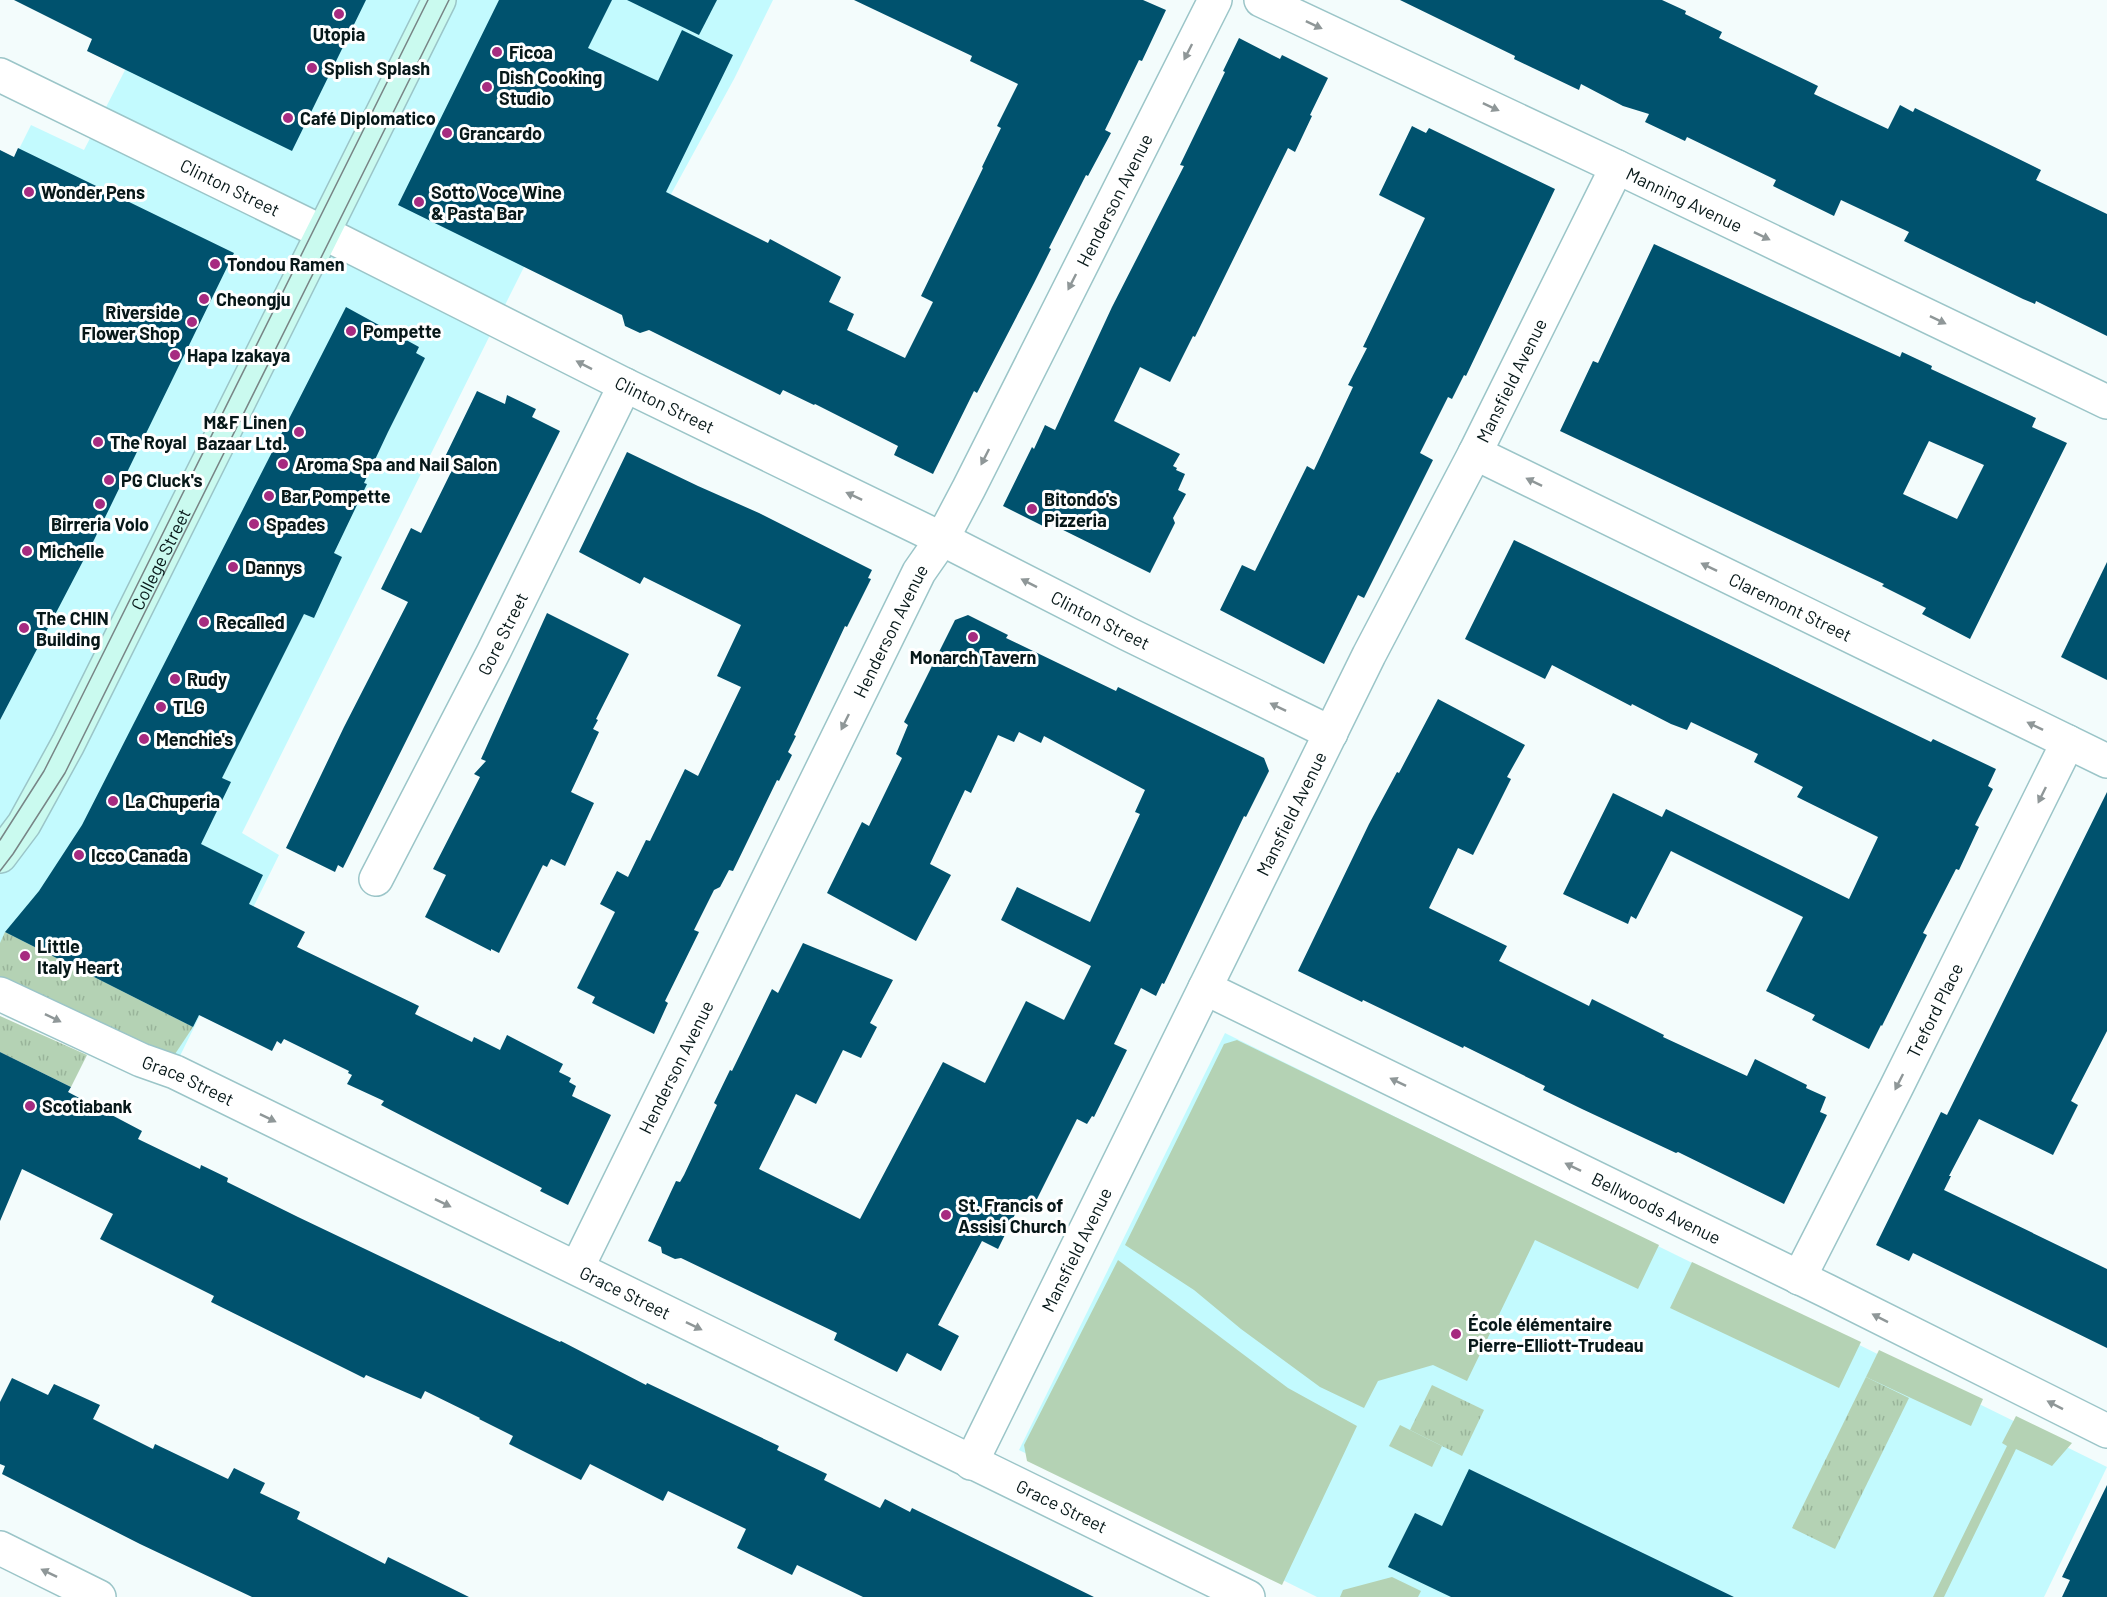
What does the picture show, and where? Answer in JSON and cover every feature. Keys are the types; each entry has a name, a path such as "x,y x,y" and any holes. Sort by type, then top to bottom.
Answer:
{"main road":[{"name":"College Street","path":"0,856 29,816 68,744 439,0"}],"street":[{"name":"Henderson Avenue","path":"577,1268 919,572 942,538 1215,0"},
{"name":"Manning Avenue","path":"1261,0 1617,167 2107,402"},
{"name":"Clinton Street","path":"0,75 324,232 625,385 942,538 1128,634 1331,733"},
{"name":"Mansfield Avenue","path":"971,1463 1331,733 1475,453 1617,167"},
{"name":"Gore Street","path":"376,879 493,653 625,385"},
{"name":"Claremont Street","path":"1475,453 2107,761"},
{"name":"Treford Place","path":"1799,1278 1902,1078 2068,742"},
{"name":"Bellwoods Avenue","path":"1205,988 2107,1431"},
{"name":"Grace Street","path":"0,994 141,1060 175,1072 1248,1597"},
{"path":"0,1548 99,1597"}],"shaded area":[{"path":"161,0 773,0 734,79 664,207 524,267 242,833 279,855 178,1060 0,980 0,187 31,125 84,150"},
{"name":"École élémentaire Pierre-Elliott-Trudeau","path":"1225,1033 2107,1467 2044,1597 1317,1597 1019,1450"}],"green space":[{"path":"5,932 193,1027 173,1057 2,981 0,978 0,943"},
{"path":"0,1016 87,1055 71,1087 0,1052"},
{"path":"1237,1040 1659,1245 1638,1289 1535,1240 1467,1381 1433,1365 1378,1381 1364,1408 1320,1387 1241,1329 1194,1290 1125,1245 1224,1044"},
{"path":"1118,1260 1288,1388 1357,1426 1282,1585 1027,1461 1024,1445"},
{"path":"1692,1262 1861,1342 1839,1388 1670,1308"},
{"path":"1879,1350 1983,1399 1971,1426 1866,1377"},
{"path":"1866,1377 1909,1398 1835,1549 1792,1528"},
{"path":"1432,1385 1484,1410 1462,1456 1410,1430"},
{"path":"2016,1416 2072,1443 2052,1466 2016,1449 1944,1597 1933,1597 2007,1446 2002,1443"},
{"path":"1400,1425 1442,1446 1432,1467 1389,1446"},
{"path":"1392,1577 1421,1591 1418,1597 1340,1597 1343,1590"}],"building":[{"path":"14,0 366,0 292,151 87,51 92,39"},
{"path":"499,0 612,0 588,48 658,81 682,30 733,55 666,192 768,243 770,239 841,277 829,302 854,314 847,330 905,358 933,302 921,296 983,168 1001,128 997,126 1018,84 970,61 972,56 854,0 1143,0 1166,10 1105,130 1111,133 1088,176 1086,175 1034,283 977,393 974,391 933,474 894,455 898,446 815,404 783,390 780,395 649,330 640,333 625,326 622,315 398,205"},
{"path":"627,0 717,0 699,35"},
{"path":"1400,0 1662,0 1722,32 1719,38 1818,86 1814,94 1888,129 1900,105 1913,112 1915,108 2041,170 2036,180 2107,214 2107,336 2036,301 2035,304 2023,299 1904,241 1909,232 1841,200 1834,216 1773,186 1776,180 1687,137 1685,141 1645,122 1649,114 1623,106 1581,84 1579,90"},
{"path":"1239,38 1280,59 1282,55 1328,78 1295,152 1288,148 1195,337 1193,336 1170,382 1140,367 1114,421 1180,454 1173,466 1185,474 1178,490 1186,494 1173,518 1175,523 1150,573 1049,523 1047,528 1003,506 1045,425 1055,430 1112,307 1184,166 1180,165"},
{"path":"1412,126 1426,133 1429,128 1555,189 1466,376 1464,375 1452,399 1448,397 1420,453 1433,460 1364,598 1358,595 1324,664 1220,610 1242,565 1255,571 1307,466 1314,470 1353,387 1348,385 1367,348 1363,347 1425,218 1379,195"},
{"path":"18,148 234,253 94,540 0,720 0,150 14,157"},
{"path":"1654,244 1900,357 1902,352 1932,366 1931,369 2036,418 2032,427 2067,443 1970,639 1922,614 1926,608 1882,586 1884,584 1560,431 1593,361 1598,363","holes":["1929,441 1984,465 1957,519 1903,494"]},
{"path":"346,307 419,347 416,353 425,358 364,483 367,484 334,553 342,557 314,618 304,614 222,778 231,782 201,844 263,875 249,904 305,932 297,947 419,1006 415,1014 472,1042 474,1037 500,1050 507,1035 563,1064 559,1072 571,1078 569,1082 576,1086 572,1096 611,1115 568,1205 540,1191 542,1188 381,1105 384,1101 347,1084 352,1075 348,1073 349,1071 284,1039 281,1044 277,1041 272,1051 199,1015 193,1027 5,932 39,891 82,825"},
{"path":"477,391 505,404 507,395 536,409 532,417 560,431 343,868 338,865 335,872 286,848 408,602 381,589 411,528 421,533 454,466 443,461"},
{"path":"627,452 759,513 872,570 868,578 871,579 847,627 845,626 794,735 796,736 788,752 792,755 779,781 777,780 733,871 729,870 720,887 714,890 694,930 699,932 665,1001 668,1003 654,1034 592,1003 595,997 577,988 615,912 600,904 617,871 628,877 646,840 650,841 685,769 698,776 741,687 717,676 741,625 644,577 640,584 579,552"},
{"path":"1514,540 1931,742 1933,739 1996,769 1988,786 1993,789 1975,825 1979,827 1959,870 1956,869 1923,933 1927,935 1869,1049 1812,1020 1815,1015 1766,991 1803,917 1671,851 1636,919 1631,916 1628,924 1563,894 1613,793 1662,817 1666,809 1849,899 1878,837 1797,797 1803,787 1754,762 1758,754 1691,722 1687,730 1671,724 1552,665 1545,679 1465,639"},
{"path":"2107,562 2107,680 2061,657"},
{"path":"547,613 629,654 596,719 598,720 593,729 599,732 571,792 594,803 565,866 551,859 547,867 543,865 499,953 425,917 446,875 433,869 480,777 474,774 486,761 481,759"},
{"path":"968,615 1008,635 1006,638 1116,691 1118,687 1264,758 1269,771 1246,817 1244,816 1164,984 1162,983 1156,996 1141,988 1114,1044 1127,1050 1094,1117 1092,1116 1087,1124 1077,1119 1034,1205 1022,1200 998,1249 982,1241 938,1325 959,1336 941,1371 907,1353 897,1372 834,1340 837,1333 681,1258 675,1259 662,1253 661,1247 648,1241 676,1181 680,1182 684,1175 717,1105 714,1103 772,989 778,993 803,943 893,980 870,1023 877,1027 861,1058 843,1050 816,1104 796,1094 759,1169 860,1219 943,1062 985,1083 1026,1001 1064,1020 1091,966 1001,920 1017,887 1090,922 1140,814 1135,812 1145,790 1044,736 1041,743 1019,732 1014,742 998,735 971,793 965,790 930,864 951,875 916,941 827,893 862,822 869,826 902,758 896,754 908,725 904,722 955,620"},
{"path":"1438,699 1525,745 1507,777 1511,779 1473,855 1458,848 1429,908 1507,946 1499,961 1589,1006 1592,999 1664,1035 1663,1037 1747,1076 1755,1059 1826,1097 1820,1112 1827,1115 1784,1204 1543,1090 1545,1086 1464,1046 1463,1048 1298,971 1369,824"},
{"path":"2107,792 2107,1031 2071,1101 2078,1105 2053,1155 1979,1119 1944,1190 2107,1269 2107,1348 1913,1253 1909,1261 1876,1245 1941,1112 1947,1115"},
{"path":"0,1052 71,1087 68,1092 142,1131 138,1139 200,1169 201,1165 228,1178 227,1182 298,1217 561,1341 646,1385 647,1383 779,1446 777,1450 827,1474 824,1480 880,1508 885,1499 910,1512 912,1508 1094,1597 863,1597 797,1565 792,1575 737,1548 746,1529 668,1491 663,1501 590,1464 581,1480 509,1444 513,1436 425,1391 421,1399 366,1375 364,1378 211,1302 214,1296 100,1239 113,1214 22,1169 0,1221"},
{"path":"12,1378 48,1395 54,1384 100,1405 93,1419 153,1449 155,1444 228,1479 234,1468 265,1483 260,1493 300,1512 297,1519 385,1564 388,1557 469,1597 252,1597 140,1544 2,1474 5,1466 0,1464 0,1402"},
{"path":"1469,1469 1734,1597 1451,1597 1388,1567 1415,1513 1442,1526"},
{"path":"2107,1485 2107,1597 2062,1597 2070,1580 2062,1577"}],"tram line":[{"path":"0,840 44,771 428,0"},
{"path":"0,871 65,773 449,0"}],"place":[{"name":"Utopia","path":"339,14"},
{"name":"Ficoa","path":"497,52"},
{"name":"Splish Splash","path":"312,68"},
{"name":"Dish Cooking Studio","path":"487,87"},
{"name":"Café Diplomatico","path":"288,118"},
{"name":"Grancardo","path":"447,133"},
{"name":"Wonder Pens","path":"29,192"},
{"name":"Sotto Voce Wine & Pasta Bar","path":"419,202"},
{"name":"Tondou Ramen","path":"215,264"},
{"name":"Cheongju","path":"204,299"},
{"name":"Riverside Flower Shop","path":"192,322"},
{"name":"Pompette","path":"351,331"},
{"name":"Hapa Izakaya","path":"175,355"},
{"name":"M&F Linen Bazaar Ltd.","path":"299,432"},
{"name":"The Royal","path":"98,442"},
{"name":"Aroma Spa and Nail Salon","path":"283,464"},
{"name":"PG Cluck's","path":"109,480"},
{"name":"Bar Pompette","path":"269,496"},
{"name":"Birreria Volo","path":"100,504"},
{"name":"Bitondo's Pizzeria","path":"1032,509"},
{"name":"Spades","path":"254,524"},
{"name":"Michelle","path":"27,551"},
{"name":"Dannys","path":"233,567"},
{"name":"Recalled","path":"204,622"},
{"name":"The CHIN Building","path":"24,628"},
{"name":"Monarch Tavern","path":"973,637"},
{"name":"Rudy","path":"175,679"},
{"name":"TLG","path":"161,707"},
{"name":"Menchie's","path":"144,739"},
{"name":"La Chuperia","path":"113,801"},
{"name":"Icco Canada","path":"79,855"},
{"name":"Little Italy Heart","path":"25,956"},
{"name":"Scotiabank","path":"30,1106"},
{"name":"St. Francis of Assisi Church","path":"946,1215"},
{"name":"École élémentaire Pierre-Elliott-Trudeau","path":"1456,1334"}]}
